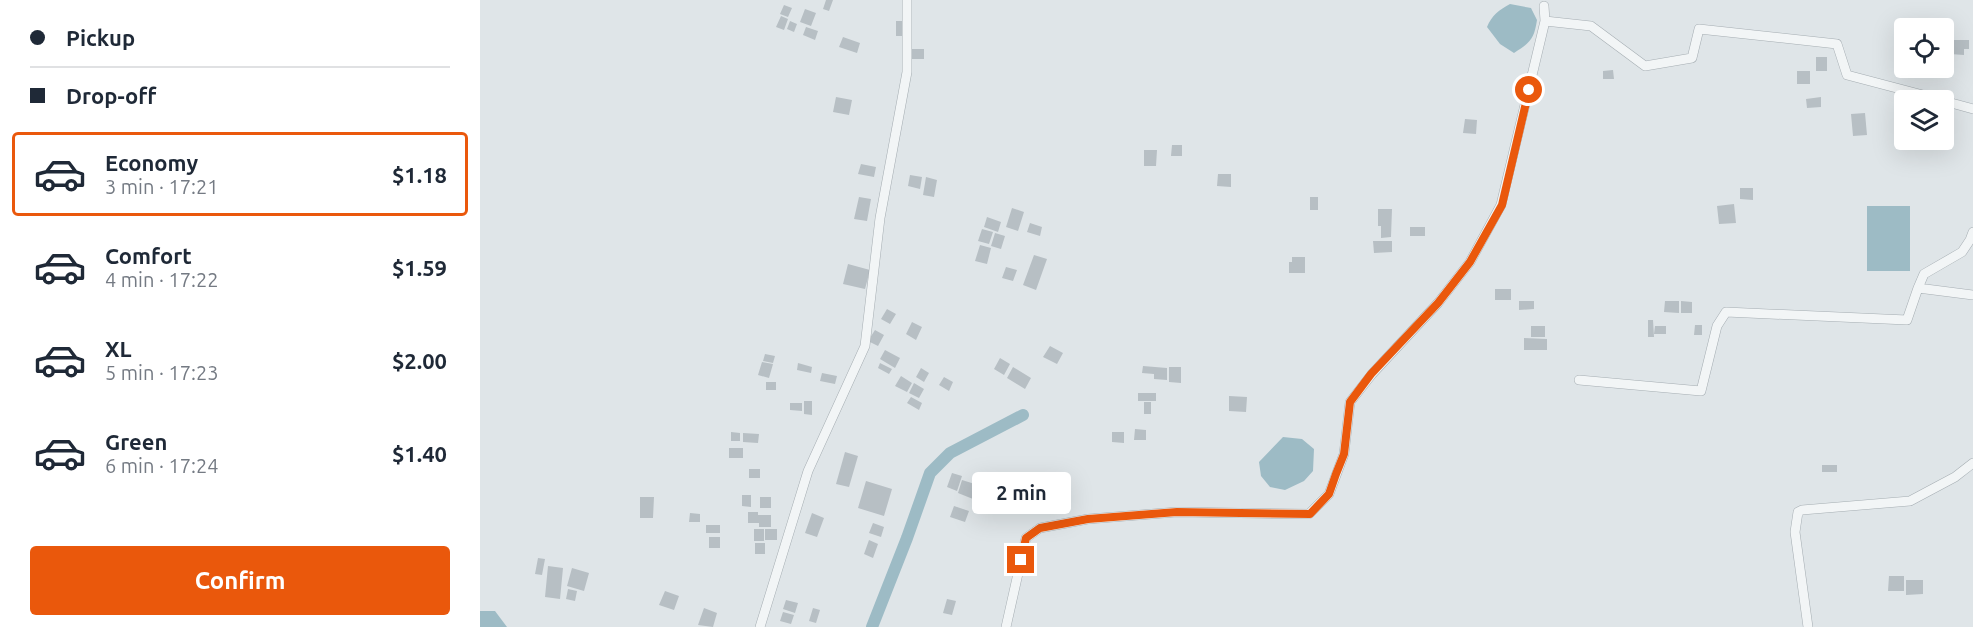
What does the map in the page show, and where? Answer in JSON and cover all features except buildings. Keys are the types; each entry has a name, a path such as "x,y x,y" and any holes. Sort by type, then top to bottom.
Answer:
{"street":[{"path":"760,627 808,471 865,346 880,218 906,72 907,0"},
{"path":"1006,627 1026,538 1040,528 1088,519 1177,512 1310,514 1329,494 1344,454 1350,402 1371,374 1438,303 1470,262 1502,205 1545,21 1544,6"},
{"path":"1545,21 1591,26 1645,66 1692,58 1700,29 1837,44 1847,75 1902,90"},
{"path":"1954,104 1973,109"},
{"path":"1579,380 1701,391 1717,326 1726,312 1907,320 1924,274 1962,252 1973,232"},
{"path":"1918,288 1973,295"},
{"path":"1808,627 1795,532 1798,512 1910,501 1955,477 1973,463"}],"water":[{"path":"1510,4 1531,8 1537,20 1531,40 1514,53 1500,44 1487,27 1496,13"},
{"path":"1867,206 1910,206 1910,271 1867,271"},
{"path":"1283,437 1302,439 1314,449 1313,471 1304,481 1285,490 1270,487 1261,476 1259,462"},
{"path":"480,611 495,611 507,627 480,627"}],"waterway":[{"path":"872,627 930,473 950,453 1023,415"}],"route":[{"path":"1021,560 1026,538 1040,528 1088,519 1177,512 1310,514 1329,494 1344,454 1350,402 1371,374 1438,303 1470,262 1502,205 1529,90"}]}
